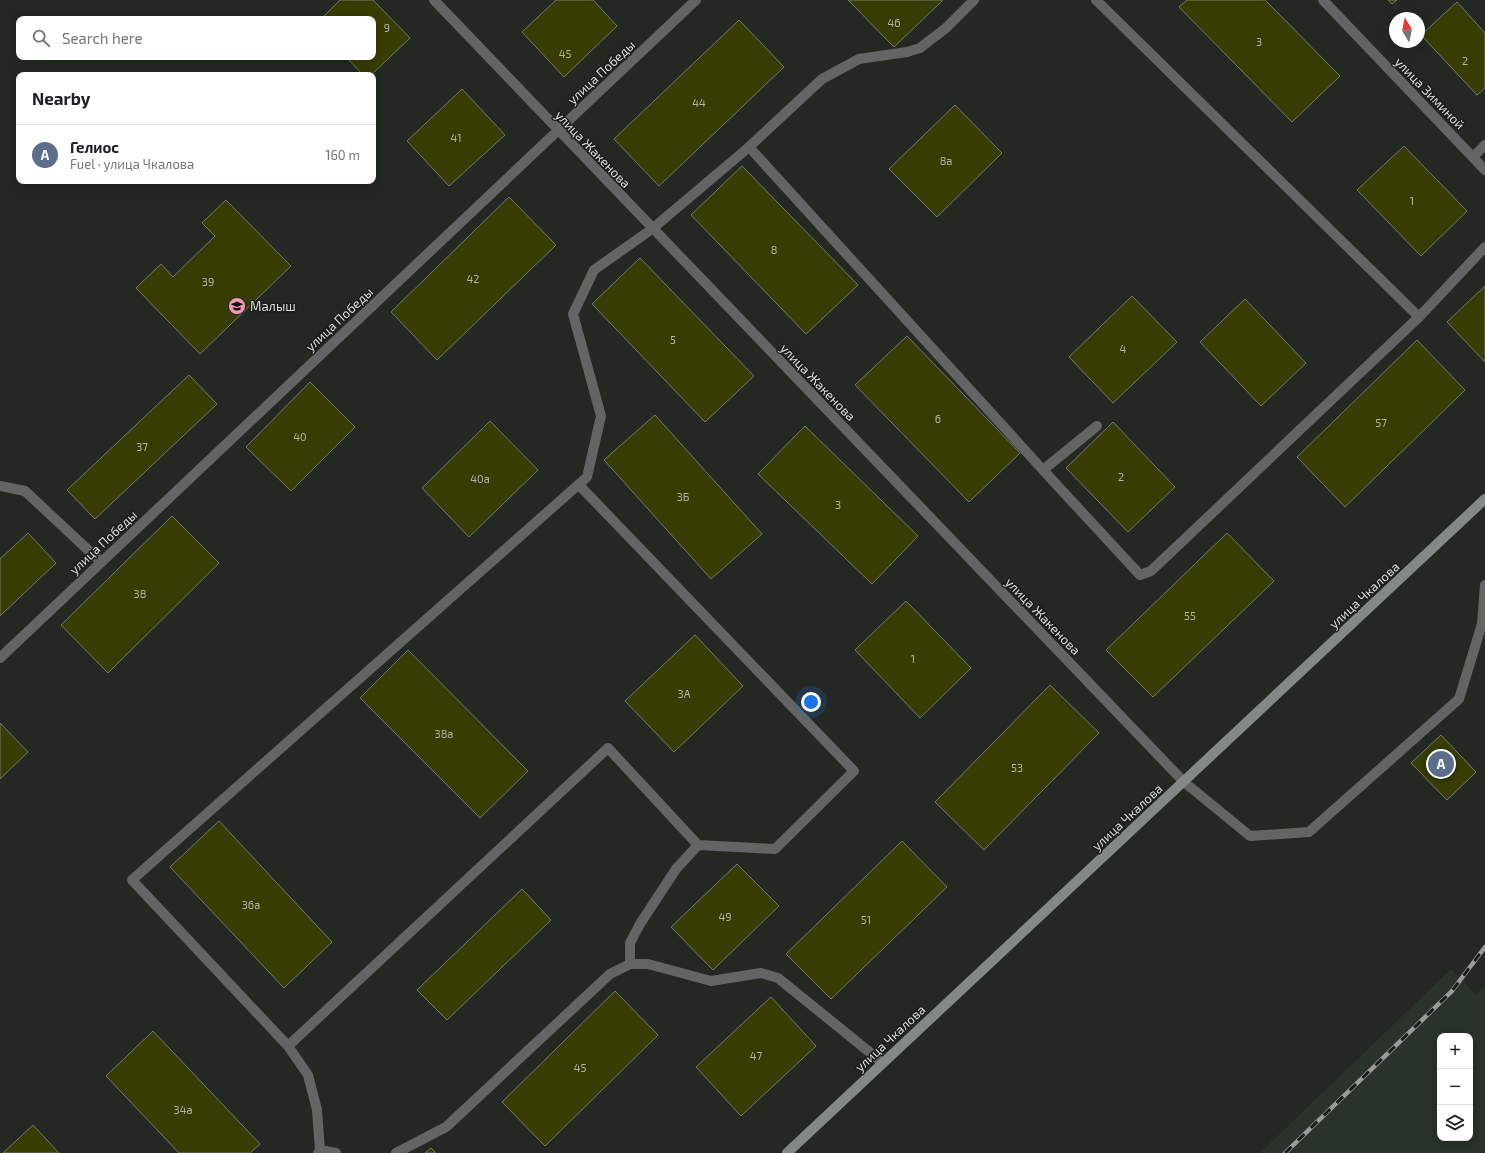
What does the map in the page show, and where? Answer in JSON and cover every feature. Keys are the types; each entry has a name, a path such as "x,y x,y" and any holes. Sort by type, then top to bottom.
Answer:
{"main road":[{"name":"улица Чкалова","path":"787,1153 1485,499"}],"street":[{"name":"улица Жакенова","path":"434,0 1184,782 1250,836 1309,832 1459,699 1482,624 1485,585"},
{"name":"улица Победы","path":"0,658 696,0"},
{"path":"336,1153 319,1152 317,1110 308,1075 288,1046 132,880 587,477 600,416 573,314 594,270 652,228 748,147 822,79 859,59 907,52 920,48 946,28 974,0"},
{"path":"1096,0 1419,317"},
{"name":"улица Зиминой","path":"1323,0 1485,170"},
{"path":"1473,157 1485,145"},
{"path":"748,147 1140,575 1145,575 1151,571 1419,317 1485,247"},
{"path":"1043,470 1097,426"},
{"path":"288,1046 608,748 698,845 775,849 854,771 579,485"},
{"path":"0,486 25,491 101,562"},
{"path":"630,964 630,943 640,924 676,869 698,845"},
{"path":"396,1153 446,1127 610,974 630,964 648,964 712,981 761,973 778,978 883,1063"}],"shaded area":[{"path":"1451,969 1475,994 1485,986 1485,1153 1260,1153"}],"building":[{"path":"340,0 373,0 410,38 374,72 360,72 349,60 376,60 376,16 324,16"},
{"path":"556,0 593,0 617,26 564,77 522,32"},
{"path":"848,0 943,0 894,47"},
{"path":"1187,0 1265,0 1340,76 1292,122 1179,7"},
{"path":"1388,0 1397,0 1392,4"},
{"path":"1457,2 1485,33 1485,88 1477,95 1425,39 1425,31"},
{"path":"739,20 784,67 659,186 614,139"},
{"path":"462,89 505,135 449,186 407,141"},
{"path":"955,105 1002,153 937,217 889,169"},
{"path":"1404,146 1467,211 1421,256 1357,190"},
{"path":"742,166 858,285 806,334 691,215"},
{"path":"509,197 556,245 437,360 391,312"},
{"path":"226,200 291,266 200,354 136,288 161,264 173,277 215,236 202,223"},
{"path":"640,258 754,376 705,422 592,304"},
{"path":"1485,286 1485,362 1447,322"},
{"path":"1132,296 1177,342 1113,403 1069,357"},
{"path":"1245,299 1306,363 1261,406 1200,342"},
{"path":"907,336 1020,453 969,502 855,385"},
{"path":"1417,340 1465,390 1345,507 1297,457"},
{"path":"189,375 217,404 95,519 67,490"},
{"path":"310,382 355,427 291,491 246,447"},
{"path":"655,415 762,534 711,579 604,460"},
{"path":"490,421 538,470 469,537 422,488"},
{"path":"1113,422 1175,487 1128,532 1066,468"},
{"path":"805,426 918,536 872,584 758,474"},
{"path":"172,516 219,563 108,673 61,625"},
{"path":"28,533 56,563 0,616 0,559"},
{"path":"1227,533 1274,581 1153,697 1106,650"},
{"path":"906,601 971,668 920,718 855,650"},
{"path":"695,635 743,686 674,752 625,701"},
{"path":"408,650 528,771 480,818 360,698"},
{"path":"1050,685 1099,733 984,850 935,802"},
{"path":"0,723 28,752 0,779"},
{"path":"1441,735 1476,772 1447,800 1411,763"},
{"path":"219,821 332,942 284,988 170,867"},
{"path":"902,841 947,887 831,999 786,954"},
{"path":"737,864 779,906 713,970 671,927"},
{"path":"522,889 551,920 447,1020 417,990"},
{"path":"615,991 658,1035 545,1146 502,1102"},
{"path":"771,997 816,1046 741,1116 696,1067"},
{"path":"153,1031 260,1144 250,1153 179,1153 106,1076"},
{"path":"33,1125 59,1153 3,1153"},
{"path":"431,1148 436,1153 425,1153"}],"railway":[{"path":"1285,1153 1452,991 1485,947"}],"place":[{"name":"Малыш","path":"237,306"},
{"name":"Гелиос","path":"1441,764"}]}
